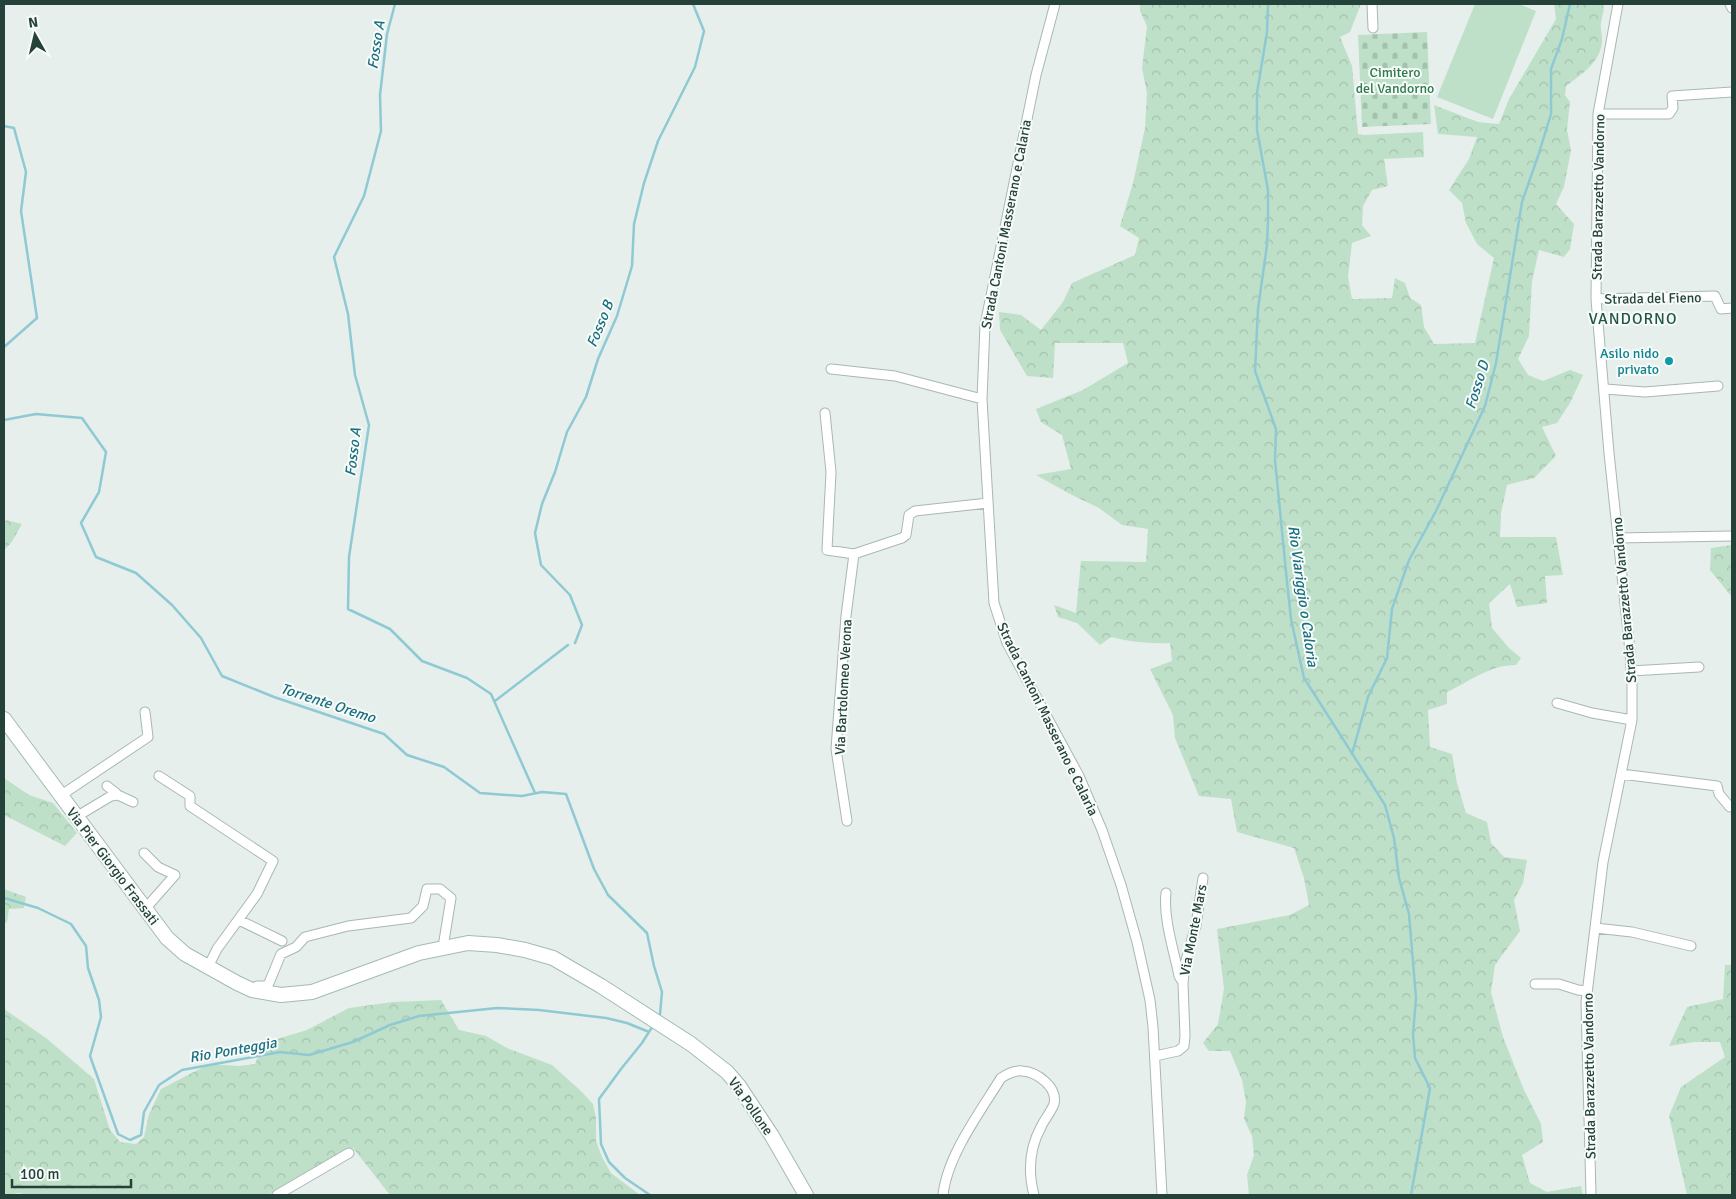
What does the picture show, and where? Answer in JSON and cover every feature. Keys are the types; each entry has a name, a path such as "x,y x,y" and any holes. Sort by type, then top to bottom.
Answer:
{"street":[{"name":"Strada Cantoni Masserano e Calaria","path":"1055,4 1034,84 985,325 982,399 994,604 1007,643 1079,776 1102,830 1121,885 1137,942 1150,1000 1155,1056 1162,1195"},
{"path":"1372,4 1373,28"},
{"name":"Strada Barazzetto Vandorno","path":"1591,1195 1586,1002 1603,862 1632,720 1631,671 1596,299 1598,114 1618,4"},
{"path":"1730,4 1732,8"},
{"path":"1598,114 1669,114 1673,108 1672,96 1732,92"},
{"name":"Strada del Fieno","path":"1596,299 1715,296 1722,309 1732,308"},
{"path":"831,369 895,376 982,399"},
{"path":"1604,389 1645,392 1718,386"},
{"path":"825,412 831,472 826,550 854,554 902,538 906,535 909,515 915,511 988,503"},
{"path":"1618,538 1732,536"},
{"name":"Via Bartolomeo Verona","path":"847,821 836,749 846,616 854,554"},
{"path":"1631,671 1699,667"},
{"path":"1558,703 1592,713 1632,720"},
{"path":"60,796 148,737 145,712"},
{"name":"Via Pier Giorgio Frassati","path":"4,719 166,938 185,954 208,967 249,988 281,995 312,992 419,952 443,947"},
{"path":"1621,774 1716,786 1719,794 1730,807"},
{"path":"159,776 190,796 190,806 273,861 257,894 217,949 208,967"},
{"path":"76,817 116,793 107,786"},
{"path":"111,796 118,796 133,802"},
{"path":"144,853 158,867 174,874 145,909"},
{"name":"Via Monte Mars","path":"1155,1056 1178,1051 1184,1046 1183,983 1185,964 1196,925 1203,878"},
{"path":"249,988 258,985 266,986 281,954 296,946 305,937 348,926 411,918 424,906 427,889 440,889 451,898 443,947"},
{"name":"Via Monte Mars","path":"1166,893 1165,900 1171,937 1179,976 1183,983"},
{"path":"239,920 282,941"},
{"path":"1595,928 1632,932 1691,946"},
{"name":"Via Pollone","path":"443,947 468,943 497,945 526,950 553,958 601,986 711,1058 728,1072 739,1086 766,1127 806,1195"},
{"path":"1536,984 1559,984 1587,991"},
{"path":"942,1195 951,1160 1001,1078 1011,1072 1022,1071 1036,1075 1045,1081 1053,1092 1054,1103 1033,1144 1030,1177 1034,1195"},
{"path":"277,1195 349,1153"}],"green space":[{"path":"1140,4 1361,4 1350,32 1340,37 1352,66 1358,134 1423,132 1424,157 1384,159 1388,186 1372,190 1363,206 1362,225 1371,236 1352,243 1348,277 1352,299 1392,298 1395,278 1405,283 1410,298 1421,305 1424,327 1434,344 1475,343 1494,258 1477,244 1466,223 1462,203 1449,190 1469,159 1477,137 1438,134 1434,105 1478,122 1499,124 1509,99 1556,19 1554,4 1603,4 1602,38 1599,54 1579,77 1566,86 1565,95 1570,102 1567,130 1571,150 1564,187 1556,204 1574,224 1570,249 1564,257 1539,250 1532,281 1529,336 1518,359 1528,375 1543,381 1570,370 1583,375 1570,403 1557,423 1542,427 1556,456 1534,478 1507,485 1501,513 1500,537 1556,537 1563,575 1545,576 1547,603 1517,607 1510,584 1489,603 1492,628 1509,648 1521,658 1516,665 1497,668 1480,674 1447,692 1447,704 1428,710 1430,747 1452,754 1457,783 1466,813 1487,822 1491,843 1504,857 1527,860 1523,883 1514,900 1520,931 1495,965 1491,992 1503,1037 1524,1090 1541,1124 1543,1142 1522,1155 1530,1183 1547,1192 1581,1186 1583,1195 1249,1195 1247,1175 1254,1155 1252,1136 1244,1119 1246,1102 1242,1080 1230,1051 1209,1051 1203,1043 1218,1024 1224,989 1217,929 1290,915 1309,905 1304,878 1294,848 1237,832 1231,799 1199,796 1175,738 1173,715 1150,669 1172,661 1170,643 1140,642 1111,637 1100,645 1077,623 1058,617 1054,605 1076,613 1081,561 1146,562 1148,529 1122,525 1099,508 1036,475 1071,469 1062,435 1041,422 1036,409 1083,390 1128,363 1123,343 1055,343 1053,378 1027,376 1000,330 999,312 1021,315 1041,330 1063,302 1072,283 1135,255 1139,238 1120,226 1133,183 1145,128 1147,93 1142,68 1147,26 1140,11"},
{"path":"1475,4 1519,4 1536,11 1493,119 1437,97"},
{"name":"Cimitero del Vandorno","path":"1427,32 1431,124 1362,127 1358,35"},
{"path":"6,520 22,524 11,543 4,550 4,525"},
{"path":"1732,545 1732,597 1710,570 1711,548"},
{"path":"4,778 29,795 53,803 77,833 65,846 4,815"},
{"path":"4,889 26,897 24,908 9,909 7,922 4,924"},
{"path":"1725,965 1732,965 1732,1195 1687,1195 1669,1116 1681,1087 1725,1057 1720,1042 1695,1042 1669,1046 1687,1007 1723,999"},
{"path":"441,1000 459,1030 486,1036 507,1048 552,1065 582,1092 593,1104 596,1118 596,1141 611,1173 640,1195 390,1195 353,1148 268,1195 23,1195 20,1193 4,1195 4,1009 46,1038 94,1079 110,1130 120,1142 136,1144 144,1137 149,1114 161,1089 209,1064 239,1066 255,1064 264,1043 307,1030 349,1008 393,1002"}],"waterway":[{"name":"Fosso A","path":"395,4 387,34 380,95 381,131 364,196 334,257 348,314 355,375 369,425 349,557 348,609 390,629 422,661 467,678 491,694 535,793"},
{"name":"Fosso B","path":"575,643 582,625 570,595 541,565 535,533 542,504 555,472 567,432 586,397 598,359 617,316 632,266 634,224 644,183 658,141 695,67 704,31 693,4"},
{"name":"Rio Viariggio o Caloria","path":"1268,4 1267,32 1257,93 1257,130 1268,190 1268,219 1267,245 1258,309 1255,371 1276,429 1275,460 1291,619 1304,678 1385,805 1394,838 1399,878 1409,914 1416,998 1413,1034 1415,1058 1430,1088 1411,1195"},
{"name":"Fosso D","path":"1352,754 1368,697 1387,658 1392,609 1409,560 1436,511 1485,406 1496,363 1522,202 1551,114 1551,69 1562,39 1570,4"},
{"name":"Torrente Oremo","path":"4,126 14,128 26,172 21,211 37,318 4,347"},
{"name":"Torrente Oremo","path":"4,420 36,414 82,418 106,452 99,492 81,523 96,557 136,573 172,605 201,638 222,676 274,697 384,734 407,755 444,767 480,793 522,796 542,792 566,794 594,869 608,895 647,933 662,992 658,1018"},
{"name":"Fosso B","path":"495,701 568,645"},
{"name":"Rio Ponteggia","path":"4,898 38,908 71,924 86,946 88,968 99,1000 101,1017 90,1056 118,1134 130,1140 141,1135 144,1112 159,1085 182,1070 280,1052 309,1055 353,1042 390,1025 419,1016 497,1008 539,1010 606,1018 627,1023 649,1032"},
{"name":"Torrente Oremo","path":"650,1195 625,1178 609,1162 601,1144 599,1099 642,1043 654,1024"}],"place":[{"name":"Asilo nido privato","path":"1669,361"}],"district":[{"name":"VANDORNO","path":"1633,318"}]}
